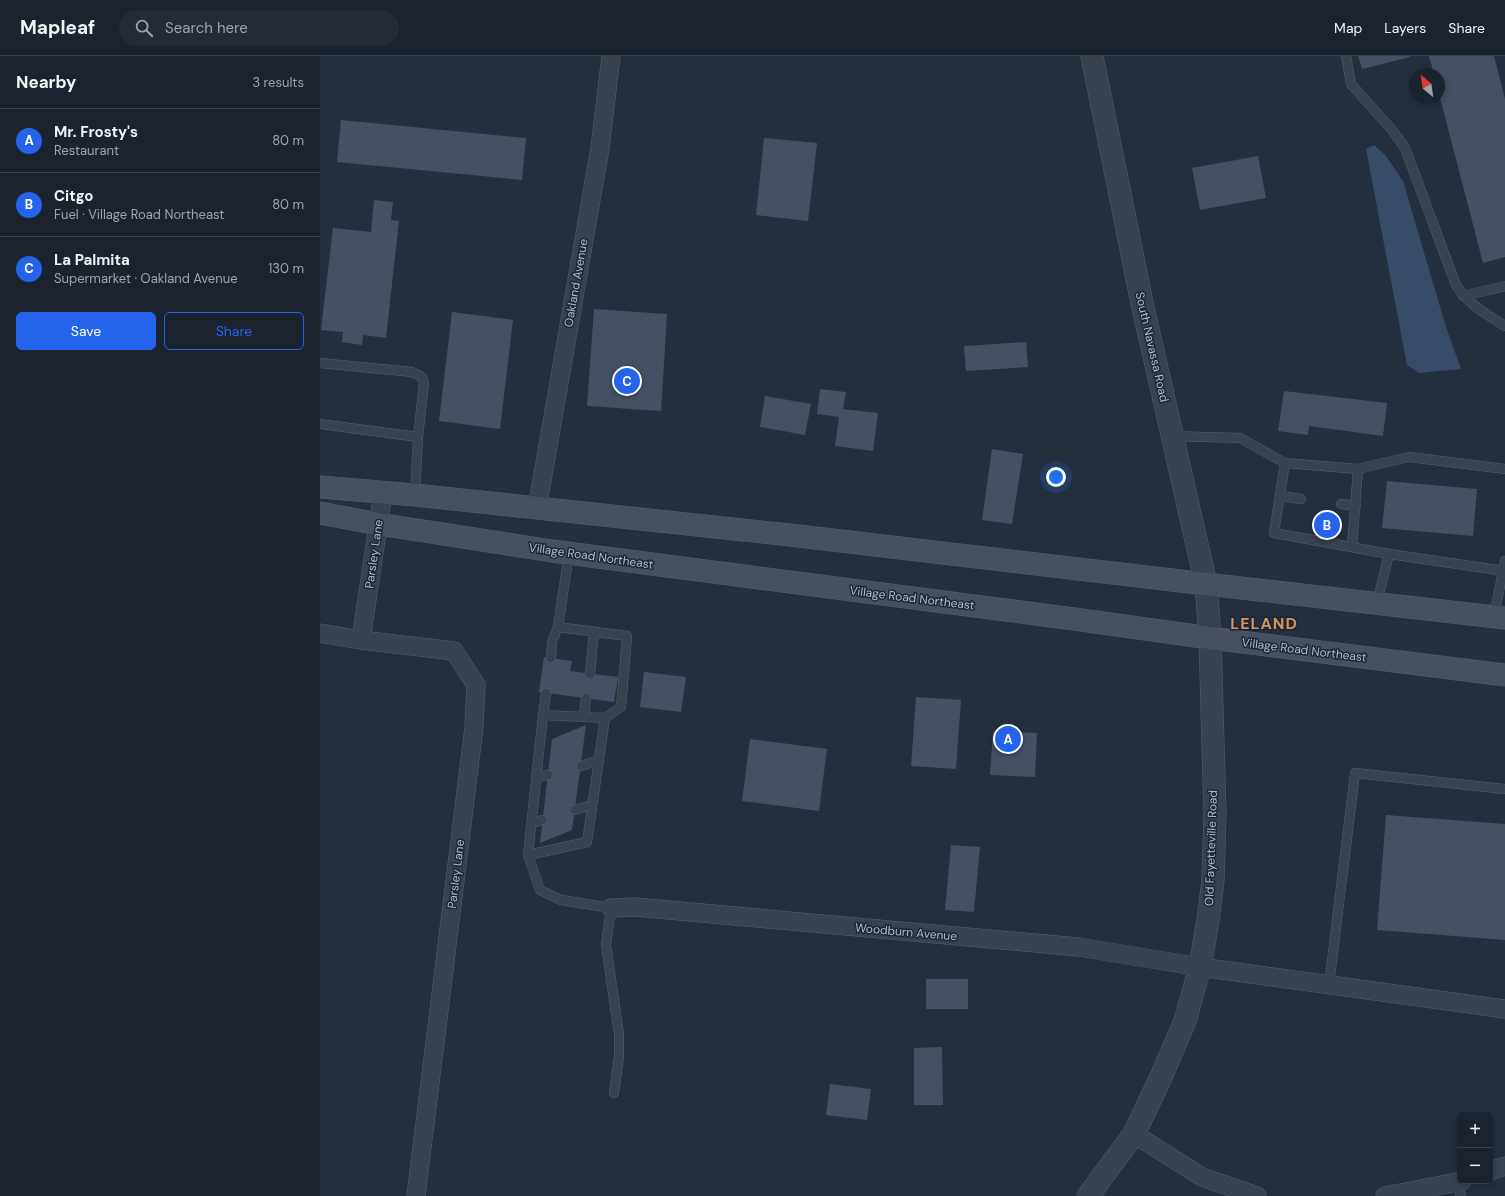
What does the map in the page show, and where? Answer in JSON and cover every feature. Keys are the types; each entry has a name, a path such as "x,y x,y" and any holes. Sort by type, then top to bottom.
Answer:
{"main road":[{"path":"320,487 415,495 790,535 1500,617"},
{"name":"Village Road Northeast","path":"320,513 378,524 569,553 1074,618 1210,638 1505,675"}],"street":[{"name":"Oakland Avenue","path":"537,509 600,148 611,56"},
{"name":"South Navassa Road","path":"1092,56 1142,303 1206,584 1210,638"},
{"name":"Parsley Lane","path":"361,640 382,492"},
{"name":"Parsley Lane","path":"320,633 361,640 454,651 476,685 473,734 416,1196"},
{"name":"Old Fayetteville Road","path":"1088,1196 1134,1134 1185,1021 1200,967 1208,920 1212,880 1215,814 1210,638"},
{"name":"Woodburn Avenue","path":"611,908 634,907 1080,947 1200,967 1505,1009"},
{"path":"1134,1134 1202,1177 1257,1196"},
{"path":"1493,1170 1505,1166"},
{"path":"1386,1196 1459,1187"}],"lane":[{"path":"1346,56 1351,84 1392,130 1405,148 1456,285 1463,296 1488,317 1505,326"},
{"path":"1463,296 1505,286"},
{"path":"320,363 412,372 422,377 424,383 418,437 415,495"},
{"path":"320,424 418,437"},
{"path":"1172,436 1240,438 1285,463 1358,469 1409,457 1505,469"},
{"path":"1285,463 1274,533 1389,554 1504,567 1500,617"},
{"path":"1352,547 1358,469"},
{"path":"1280,496 1301,499"},
{"path":"1341,504 1356,506"},
{"path":"551,658 552,642 558,627 569,553"},
{"path":"1377,603 1389,554"},
{"path":"543,715 605,718 621,707 627,636 558,627"},
{"path":"590,674 594,632"},
{"path":"546,693 528,855 540,890 561,900 611,908 606,945 618,1034 619,1057 614,1093"},
{"path":"584,717 586,698"},
{"path":"528,855 586,842 605,718"},
{"path":"581,766 599,760"},
{"path":"1328,985 1355,773 1505,789"},
{"path":"536,777 548,775"},
{"path":"575,810 591,805"},
{"path":"532,822 542,820"}],"water":[{"path":"1374,145 1386,156 1403,181 1446,327 1461,369 1419,373 1407,365 1366,149"}],"building":[{"path":"1358,56 1410,56 1410,57 1362,69"},
{"path":"1429,56 1494,56 1505,99 1505,257 1483,263 1442,104 1445,104 1445,68 1432,68"},
{"path":"341,120 526,138 522,180 337,162"},
{"path":"764,138 817,143 808,221 756,215"},
{"path":"1258,156 1266,198 1200,210 1192,168"},
{"path":"374,200 393,202 391,220 399,221 386,338 363,335 362,345 342,342 343,332 321,330 333,228 371,232"},
{"path":"594,309 667,314 661,411 587,406"},
{"path":"452,312 513,320 500,429 439,421"},
{"path":"1026,342 1028,367 966,371 964,346"},
{"path":"820,389 846,392 843,409 878,413 873,451 835,446 839,417 817,414"},
{"path":"1284,391 1387,403 1383,436 1309,426 1308,435 1278,431"},
{"path":"765,396 811,404 805,435 760,427"},
{"path":"992,449 1023,454 1012,524 982,520"},
{"path":"1387,481 1477,489 1473,536 1382,528"},
{"path":"544,657 572,661 570,671 618,677 614,702 539,692"},
{"path":"644,672 686,677 681,712 640,707"},
{"path":"916,697 961,700 956,769 911,766"},
{"path":"586,725 572,830 540,843 552,739"},
{"path":"993,731 1037,733 1035,777 990,775"},
{"path":"750,739 827,749 819,811 742,801"},
{"path":"1386,815 1505,824 1505,940 1377,930"},
{"path":"951,845 980,847 974,912 945,910"},
{"path":"926,979 968,979 968,1009 926,1009"},
{"path":"942,1047 943,1105 914,1105 914,1048"},
{"path":"830,1084 871,1089 867,1120 826,1115"}],"place":[{"name":"La Palmita","path":"627,381"},
{"name":"Citgo","path":"1327,525"},
{"name":"Mr. Frosty's","path":"1008,739"}],"district":[{"name":"LELAND","path":"1264,623"}]}
